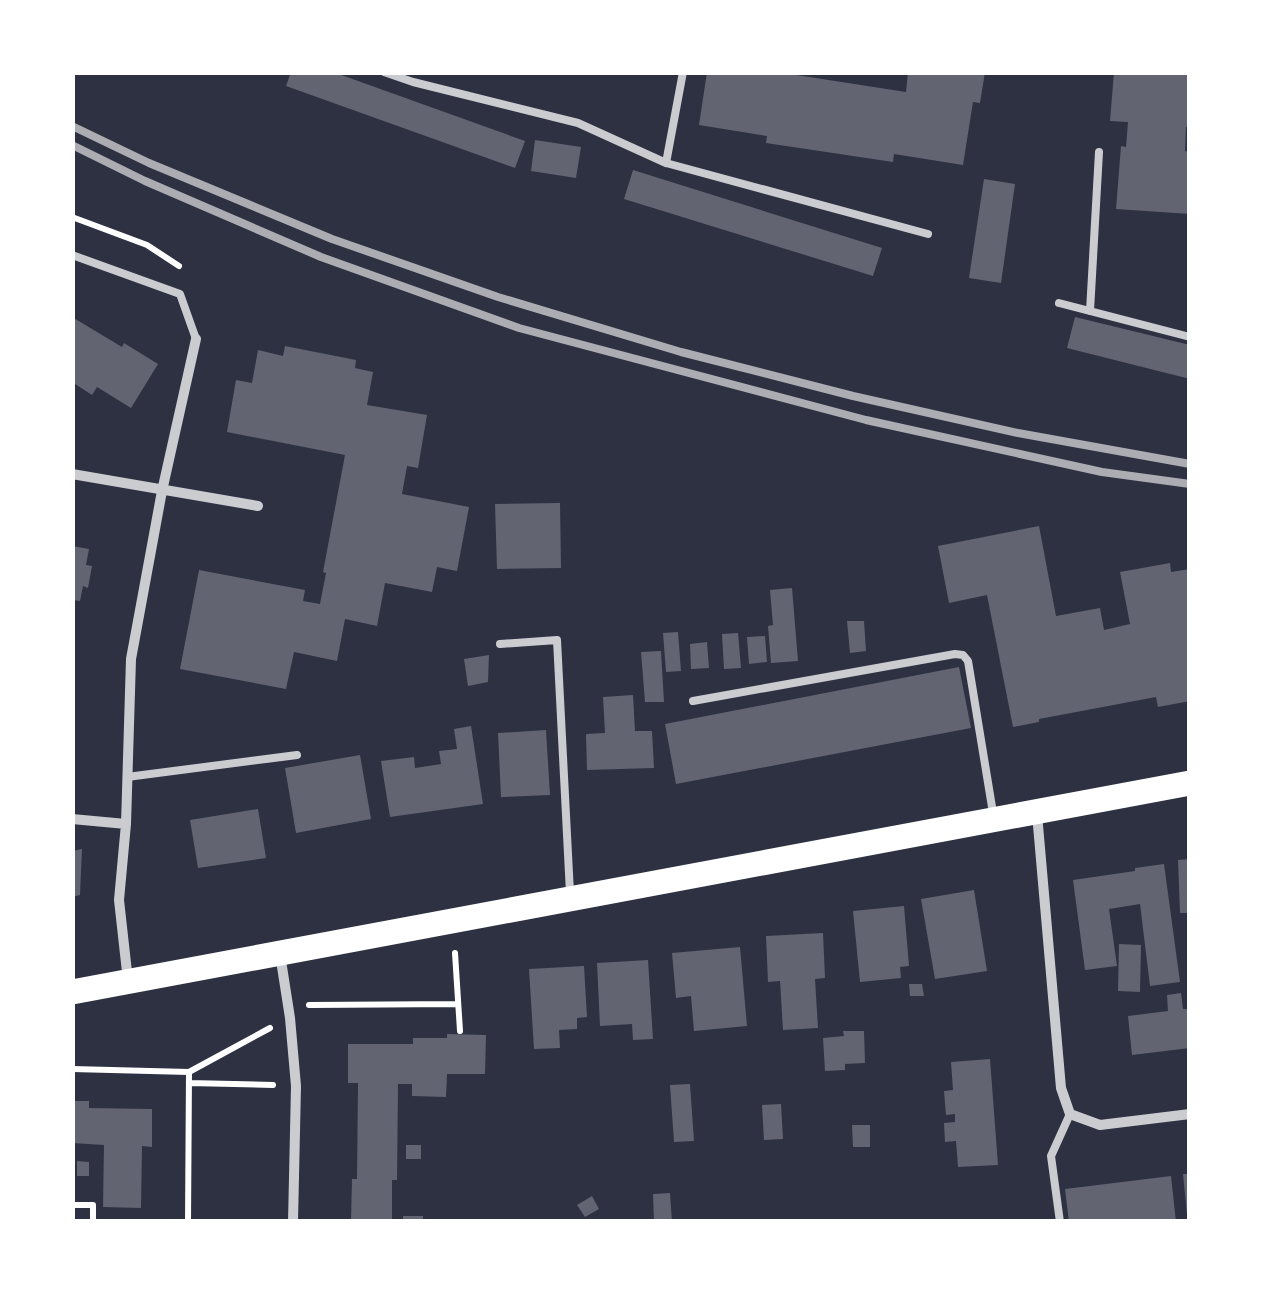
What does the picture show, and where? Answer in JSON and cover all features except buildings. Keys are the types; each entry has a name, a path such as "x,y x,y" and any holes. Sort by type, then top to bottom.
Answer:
{"main road":[{"path":"72,992 1190,783"}],"street":[{"path":"128,981 119,900 126,824 131,659 162,491 196,340"},
{"path":"72,474 258,506"},
{"path":"1037,813 1061,1088 1070,1114 1100,1125 1190,1114"},
{"path":"72,818 126,824"},
{"path":"280,953 296,1086 293,1222"}],"lane":[{"path":"384,72 578,124 666,163 928,234"},
{"path":"666,163 683,72"},
{"path":"1090,311 1099,152"},
{"path":"72,254 180,294 196,340"},
{"path":"1059,303 1190,337"},
{"path":"500,644 557,640 570,898"},
{"path":"693,700 963,655 968,660 994,820"},
{"path":"127,777 297,755"},
{"path":"1060,1222 1051,1156 1070,1114"}],"path":[{"path":"452,921 460,1031"},
{"path":"288,1005 458,1004"},
{"path":"72,1068 189,1072 290,1018"},
{"path":"188,1222 189,1072"},
{"path":"189,1083 296,1086"},
{"path":"72,1204 93,1205 93,1222"}],"railway":[{"path":"72,126 149,163 332,239 498,297 681,352 853,396 1018,433 1190,464"},
{"path":"72,145 321,257 519,328 866,420 1102,472 1190,484"}]}
